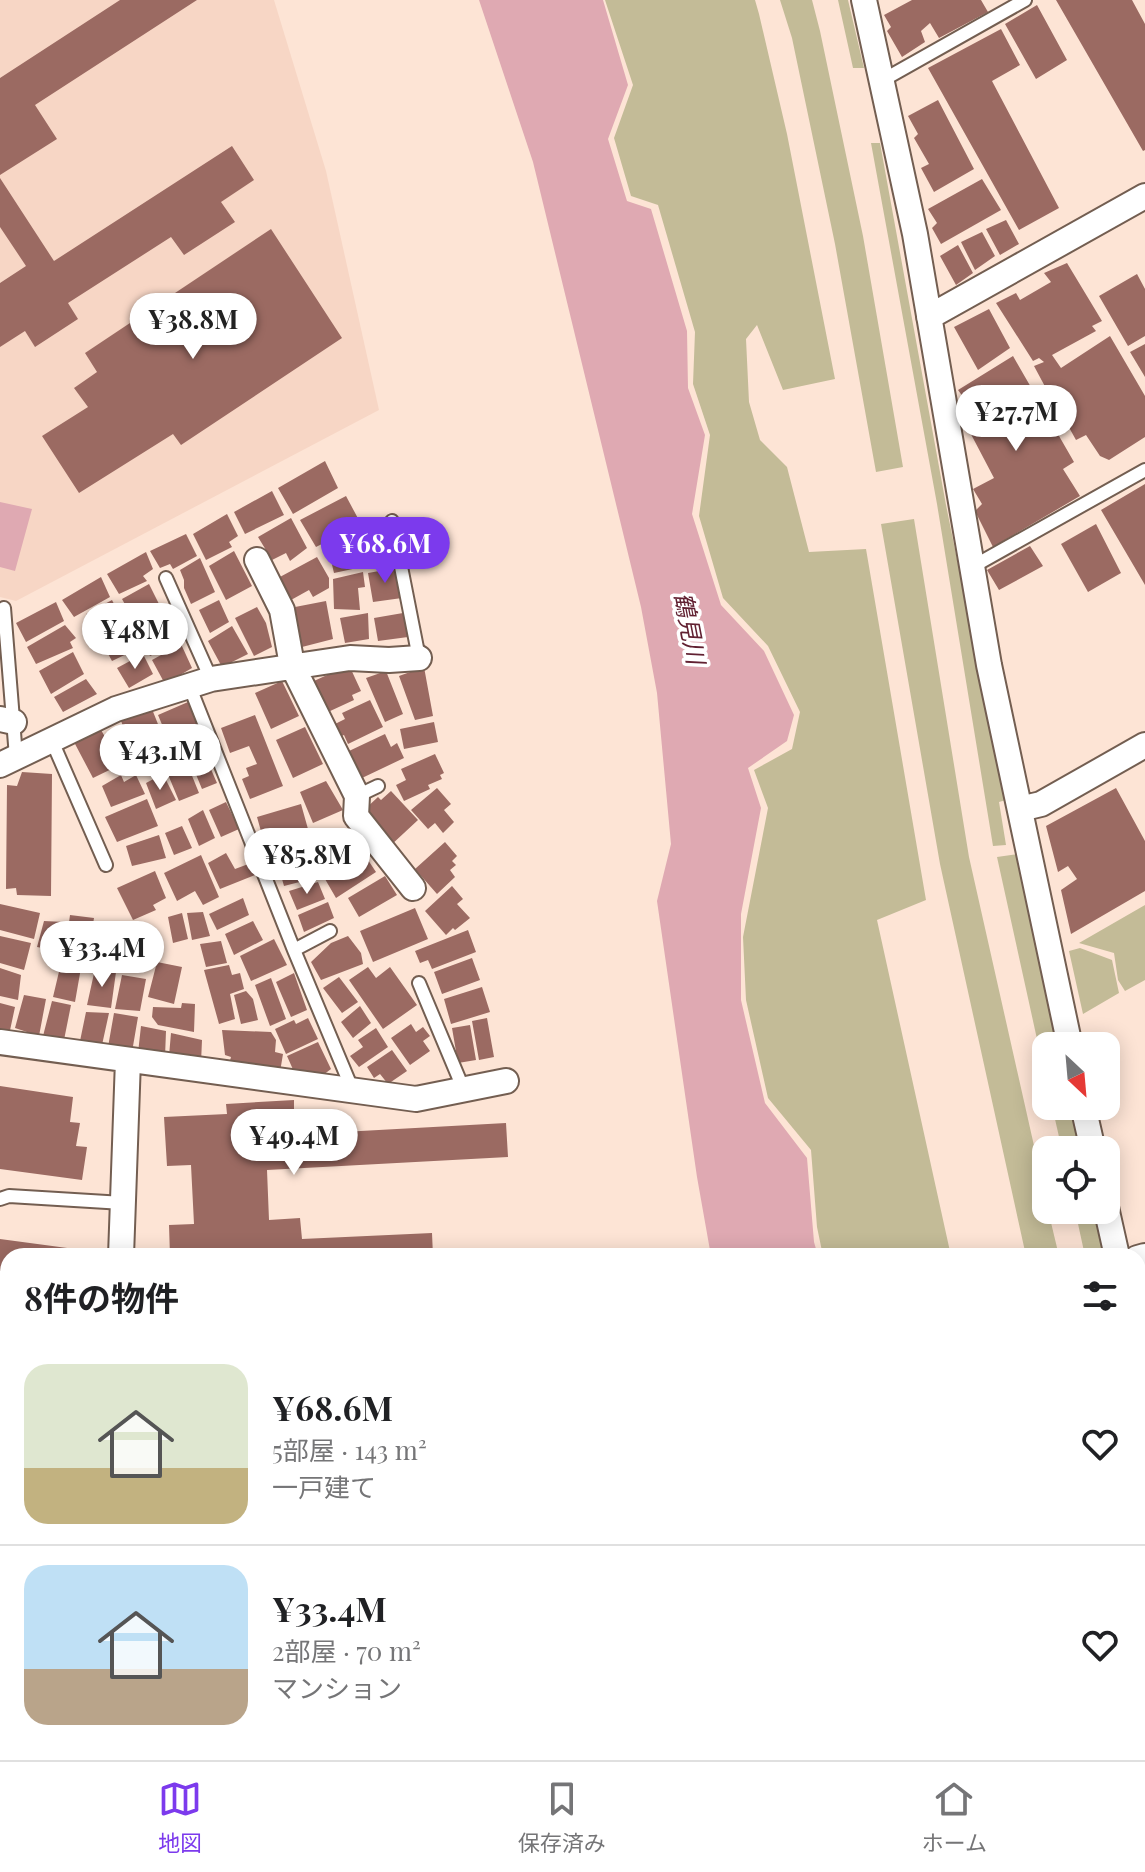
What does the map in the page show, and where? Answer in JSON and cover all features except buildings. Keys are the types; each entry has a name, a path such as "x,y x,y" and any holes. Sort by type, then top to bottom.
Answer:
{"street":[{"path":"864,0 883,80 929,317 972,567 1067,1032"},
{"path":"929,317 1145,196"},
{"path":"257,560 282,610 292,665 368,791 356,816 413,888"},
{"path":"8,761 116,709 200,682 350,658 419,658"},
{"path":"1020,809 1041,804 1145,745"},
{"path":"0,1042 416,1099 506,1081"},
{"path":"121,1248 128,1060"},
{"path":"1110,1224 1115,1248"}],"lane":[{"path":"883,80 1025,0"},
{"path":"972,567 1145,470"},
{"path":"392,521 419,658"},
{"path":"166,578 294,950 353,1091"},
{"path":"4,608 8,761"},
{"path":"52,741 106,865"},
{"path":"294,950 330,931"},
{"path":"419,983 463,1088"},
{"path":"0,1199 9,1196 123,1203"}],"shaded area":[{"path":"0,0 274,0 326,171 379,410 16,601 0,597"},
{"path":"605,0 755,0 787,134 835,379 783,390 757,325 746,339 749,402 760,440 787,467 809,552 866,549 926,900 877,920 949,1248 821,1248 811,1150 768,1098 746,1000 743,937 768,808 754,770 792,749 800,712 768,646 723,598 699,516 710,435 693,384 695,332 658,205 631,196 614,138 633,85"},
{"path":"780,0 812,0 863,236 903,467 876,472 835,244 792,38"},
{"path":"838,0 848,0 864,68 853,68"},
{"path":"871,143 880,143 946,505 1006,800 999,802 1006,845 993,846 937,504"},
{"path":"914,519 969,857 1032,1137 1032,1224 1051,1224 1057,1248 1024,1248 940,864 881,524"},
{"path":"1018,854 1056,1032 1035,1032 997,857"},
{"path":"1145,905 1145,980 1125,991 1118,980 1114,953 1079,943"},
{"path":"1080,948 1112,960 1119,993 1083,1014 1069,951"},
{"path":"1055,1120 1075,1120 1079,1136 1059,1136"},
{"path":"1078,1224 1097,1224 1103,1248 1083,1248"}],"water":[{"name":"鶴見川","path":"479,0 603,0 628,85 608,139 627,201 651,209 687,331 688,388 705,435 692,514 721,605 764,651 794,715 787,741 748,768 761,808 741,914 741,1000 765,1103 807,1158 816,1248 710,1248 657,901 671,844 657,693 641,607 533,162"},
{"path":"0,502 32,509 15,571 0,567"}]}
